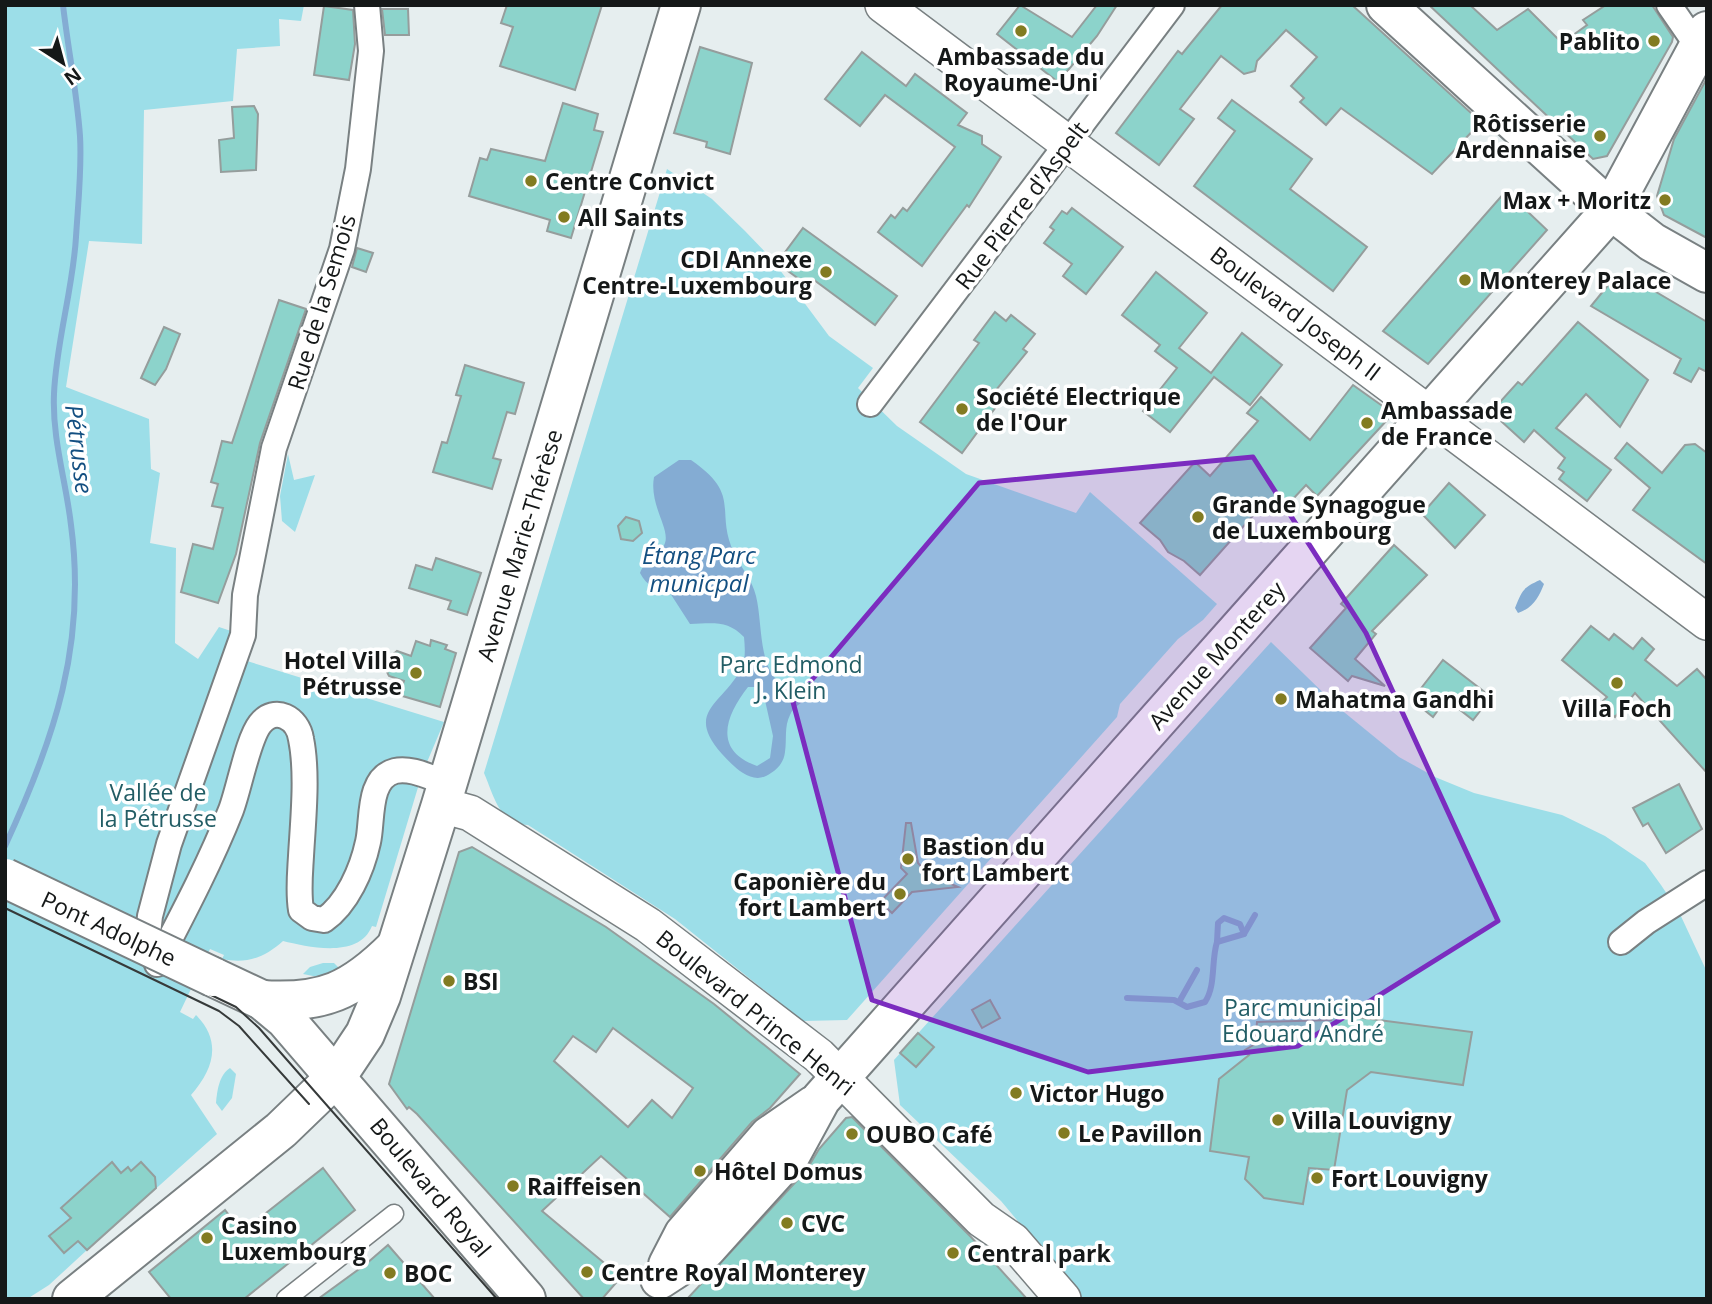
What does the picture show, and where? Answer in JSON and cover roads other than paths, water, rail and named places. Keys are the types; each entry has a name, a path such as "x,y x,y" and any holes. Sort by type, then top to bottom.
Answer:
{"main road":[{"name":"Avenue Marie-Thérèse","path":"72,1299 281,1130 337,1076 365,1034 381,996 444,794 681,5"},
{"name":"Boulevard Joseph II","path":"883,5 1707,622"},
{"path":"1386,5 1611,210 1652,242 1707,273"},
{"name":"Avenue Monterey","path":"651,1289 684,1234 712,1222 769,1136 831,1088 1611,210 1702,39"},
{"name":"Boulevard Prince Henri","path":"444,794 648,925 818,1056 831,1088 981,1219 1013,1241 1063,1299"},
{"name":"Pont Adolphe","path":"5,878 262,1000"},
{"path":"262,1000 294,1002 324,997 349,987 369,974 395,948"},
{"name":"Boulevard Royal","path":"262,1000 285,1019 337,1076 526,1299"}],"street":[{"name":"Rue de la Semois","path":"367,5 371,51 350,211 342,248 274,448 246,594 243,635 169,844 150,916 148,943 157,965 220,836 241,783 253,736 260,723 272,715 286,716 297,725 302,740 301,910 324,920 340,906 358,873 368,842 375,792 382,779 394,771 408,770 444,794"},
{"name":"Rue Pierre d'Aspelt","path":"870,404 1172,5"},
{"path":"1669,5 1702,39"},
{"path":"1621,942 1646,922 1707,883"},
{"path":"286,1299 394,1214"}],"water":[{"name":"Étang Parc municpal","path":"679,460 691,460 717,484 722,494 726,525 734,553 756,596 766,661 770,670 782,683 806,683 813,690 810,698 796,707 790,715 782,761 764,777 751,777 738,770 722,754 706,728 710,708 743,665 744,637 726,625 690,624 670,593 652,587 640,573 645,564 660,552 666,537 654,497 654,477","holes":["748,687 762,687 773,736 770,758 757,766 734,751 727,731 734,709"]},
{"path":"1540,580 1544,584 1538,598 1518,613 1515,608 1521,594"}],"waterway":[{"name":"Pétrusse","path":"5,846 23,807 52,729 70,651 74,610 75,569 71,525 54,411 58,355 74,257 80,161 79,120 63,5"},
{"path":"1127,998 1174,1000 1187,1007 1205,1002 1211,989 1217,942 1244,934 1255,915"},
{"path":"1217,942 1218,923 1224,918 1240,924 1244,934"},
{"path":"1179,1002 1197,970"}],"tram line":[{"path":"5,896 236,1007 259,1028 497,1299"},
{"path":"5,908 219,1011 239,1026 309,1104"}],"place":[{"name":"Ambassade du Royaume-Uni","path":"1021,31"},
{"name":"Pablito","path":"1654,41"},
{"name":"Rôtisserie Ardennaise","path":"1600,136"},
{"name":"Centre Convict","path":"531,181"},
{"name":"Max + Moritz","path":"1665,200"},
{"name":"All Saints","path":"564,217"},
{"name":"CDI Annexe Centre-Luxembourg","path":"826,272"},
{"name":"Monterey Palace","path":"1465,280"},
{"name":"Société Electrique de l'Our","path":"962,409"},
{"name":"Ambassade de France","path":"1367,423"},
{"name":"Grande Synagogue de Luxembourg","path":"1198,517"},
{"name":"Hotel Villa Pétrusse","path":"416,673"},
{"name":"Villa Foch","path":"1617,683"},
{"name":"Mahatma Gandhi","path":"1281,699"},
{"name":"Bastion du fort Lambert","path":"908,859"},
{"name":"Caponière du fort Lambert","path":"900,894"},
{"name":"BSI","path":"449,981"},
{"name":"Victor Hugo","path":"1016,1093"},
{"name":"Villa Louvigny","path":"1278,1120"},
{"name":"Le Pavillon","path":"1064,1133"},
{"name":"OUBO Café","path":"852,1134"},
{"name":"Hôtel Domus","path":"700,1171"},
{"name":"Fort Louvigny","path":"1317,1178"},
{"name":"Raiffeisen","path":"513,1186"},
{"name":"CVC","path":"787,1223"},
{"name":"Casino Luxembourg","path":"207,1238"},
{"name":"Central park","path":"953,1253"},
{"name":"Centre Royal Monterey","path":"587,1272"},
{"name":"BOC","path":"390,1273"}],"park label":[{"name":"Parc Edmond J. Klein","path":"791,677"},
{"name":"Vallée de la Pétrusse","path":"158,805"},
{"name":"Parc municipal Edouard André","path":"1303,1020"}]}
